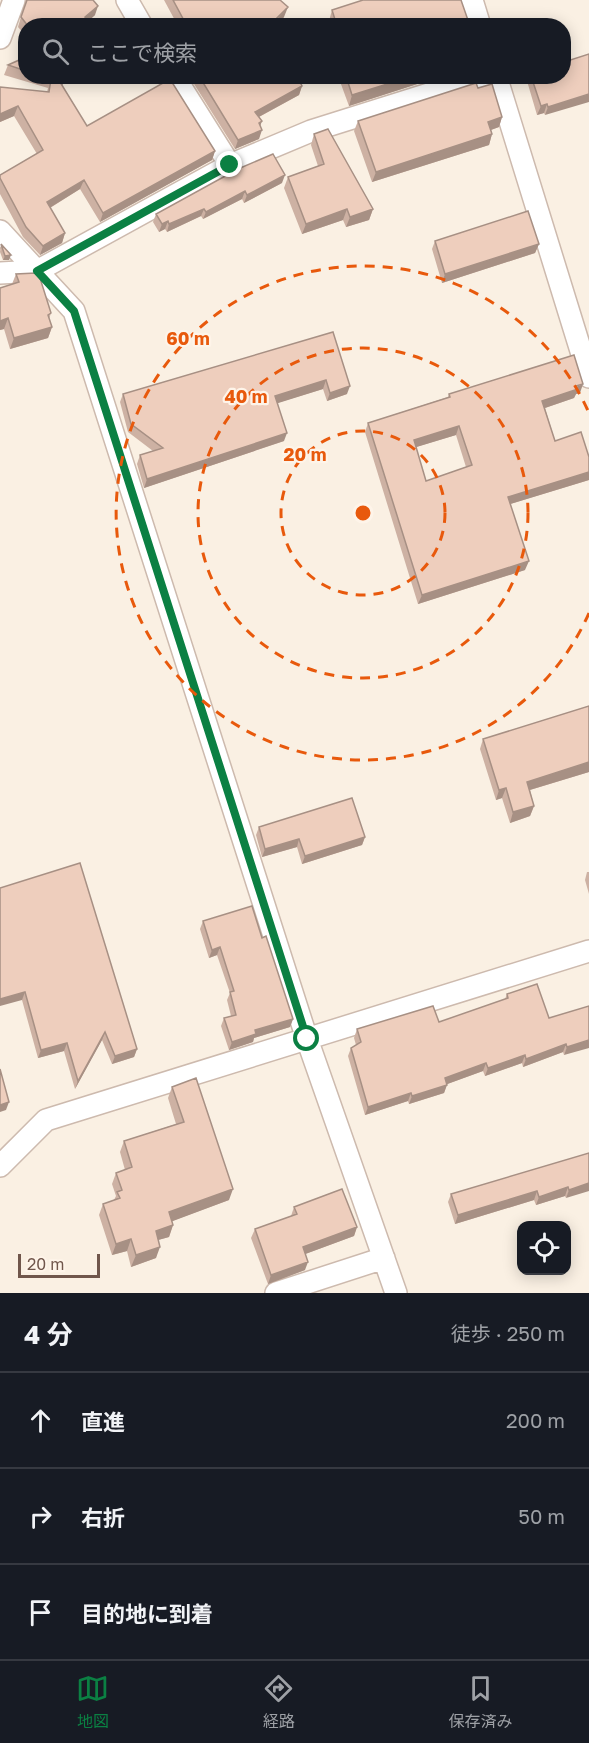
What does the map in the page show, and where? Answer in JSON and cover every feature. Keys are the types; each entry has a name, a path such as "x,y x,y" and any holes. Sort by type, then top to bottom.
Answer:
{"street":[{"path":"0,38 14,0"},
{"path":"127,0 137,18"},
{"path":"472,0 478,18"},
{"path":"179,84 230,165"},
{"path":"0,273 37,271 230,165 311,130 460,84"},
{"path":"497,84 589,377"},
{"path":"0,231 74,311 307,1039 396,1293"},
{"path":"0,1166 46,1120 589,951"},
{"path":"276,1293 384,1258"}],"building":[{"path":"27,0 93,0 98,6 86,18 21,17"},
{"path":"173,0 280,0 288,7 277,18 183,18"},
{"path":"363,0 461,0 467,18 334,18 332,10"},
{"path":"589,54 589,94 548,107 547,104 541,106 534,84 571,84 571,60"},
{"path":"18,61 18,68 8,65"},
{"path":"50,84 61,84 87,126 161,84 173,84 215,151 103,213 84,180 47,202 65,233 43,246 26,227 0,175 43,150 18,106 0,114 0,87 49,92"},
{"path":"204,84 301,84 302,86 255,112 262,121 259,123 262,130 238,140"},
{"path":"349,84 387,84 352,95"},
{"path":"473,84 476,84 478,88 492,84 502,117 488,122 492,134 376,172 358,121"},
{"path":"328,129 373,209 350,217 347,209 306,224 288,177 324,164 314,134"},
{"path":"273,154 285,175 247,195 245,191 206,212 204,209 169,224 168,221 162,224 156,214 238,169"},
{"path":"528,211 539,244 445,274 435,241"},
{"path":"1,244 11,255 5,256"},
{"path":"36,273 40,278 51,313 48,315 52,327 14,338 8,318 0,321 0,288 19,282 16,274"},
{"path":"333,332 350,386 330,393 326,380 275,396 287,433 147,479 140,455 163,448 131,424 123,394"},
{"path":"574,355 583,384 576,386 578,389 542,401 555,441 581,432 589,457 589,472 508,497 529,561 422,595 368,423 450,397 449,394","holes":["459,426 472,465 426,481 414,440"]},
{"path":"589,706 589,762 527,782 534,806 513,812 506,788 499,790 483,739"},
{"path":"352,798 365,837 305,856 299,839 265,849 259,827"},
{"path":"80,863 137,1049 115,1056 105,1032 78,1081 67,1043 41,1050 25,992 0,999 0,888"},
{"path":"252,906 262,938 266,936 293,1019 255,1030 256,1034 232,1042 224,1018 236,1015 230,992 234,991 220,947 212,950 203,921"},
{"path":"537,984 549,1018 589,1006 589,1040 567,1047 566,1044 526,1059 525,1055 488,1068 486,1063 445,1078 447,1085 412,1096 411,1093 368,1107 351,1048 361,1042 357,1029 433,1006 439,1022 508,998 507,994"},
{"path":"0,1069 9,1102 0,1105"},
{"path":"196,1078 233,1189 169,1212 173,1225 156,1231 160,1247 136,1255 131,1239 116,1244 103,1204 120,1198 117,1192 122,1190 116,1173 132,1167 124,1141 184,1122 172,1087"},
{"path":"589,1153 589,1183 569,1190 568,1187 539,1197 537,1191 458,1215 451,1194"},
{"path":"342,1189 357,1227 303,1247 308,1262 271,1275 255,1229 297,1214 294,1207"}],"route":[{"path":"230,165 37,271 74,311 307,1039"}]}
